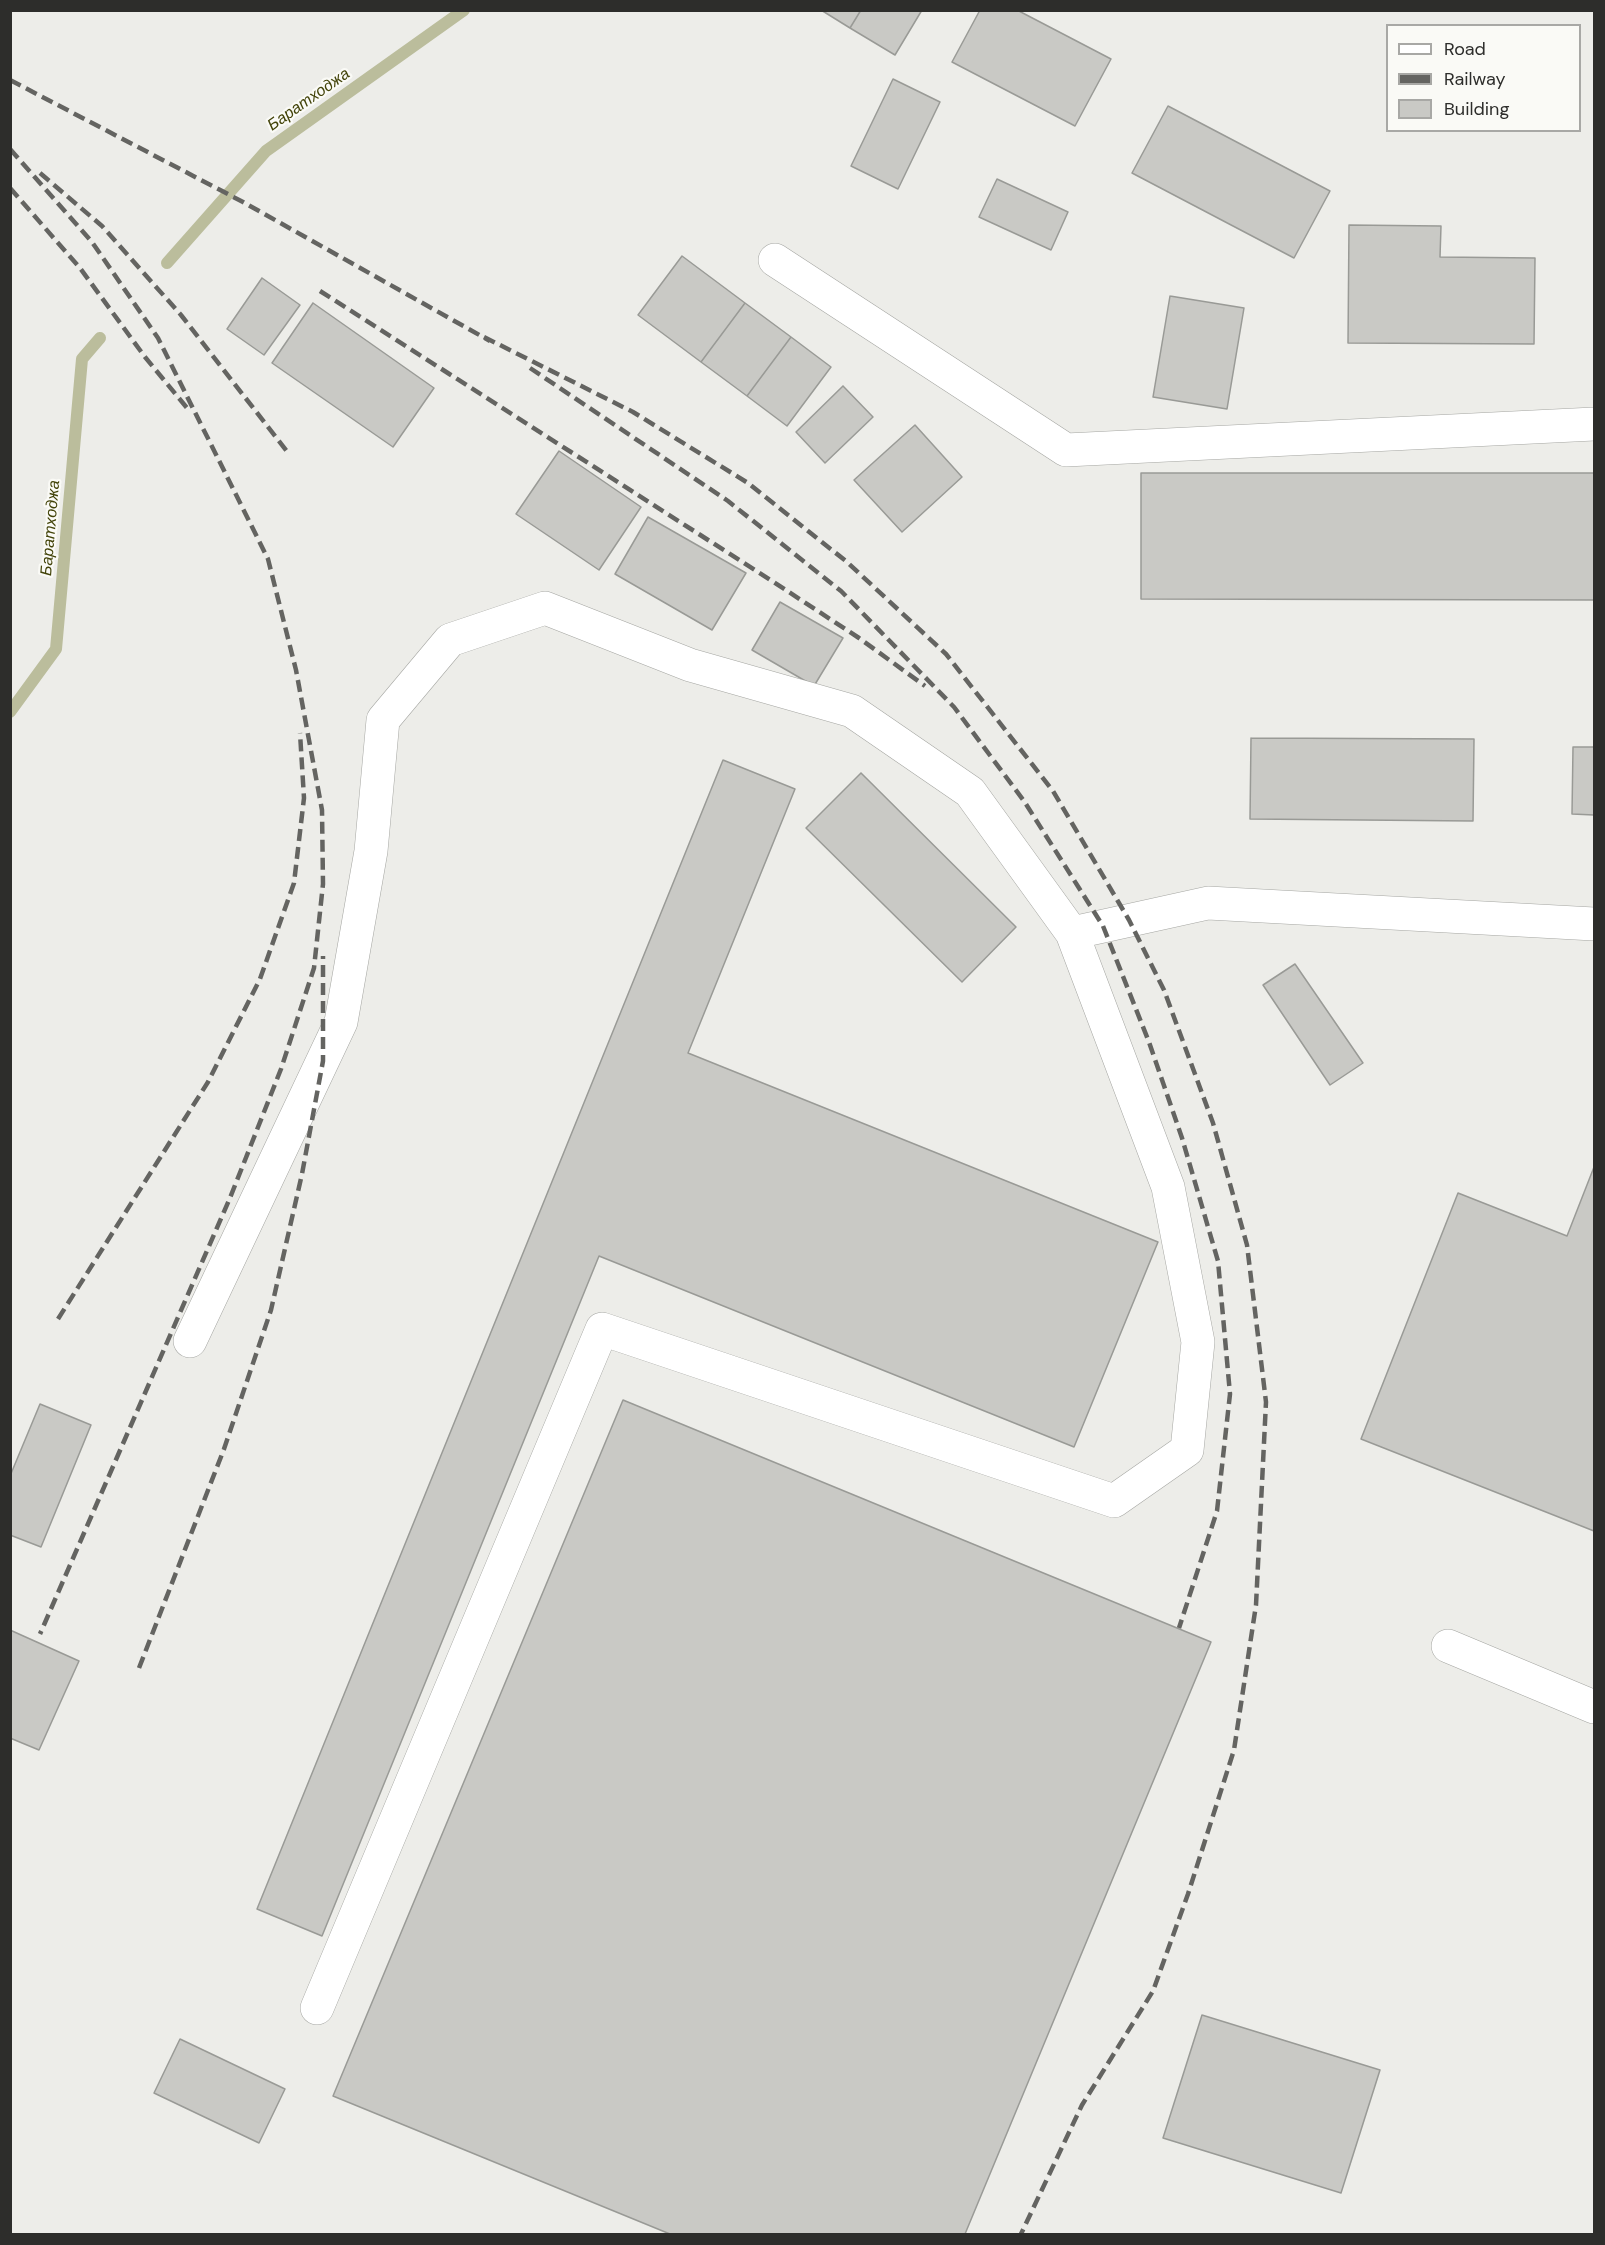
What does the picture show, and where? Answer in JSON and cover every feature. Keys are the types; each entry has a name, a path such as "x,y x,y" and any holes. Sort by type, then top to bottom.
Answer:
{"lane":[{"path":"775,260 1066,450 1594,424"},
{"path":"190,1341 341,1022 371,851 382,720 450,640 545,608 690,665 852,711 970,792 1072,933 1168,1188 1198,1342 1187,1450 1114,1501 602,1329 316,2008"},
{"path":"1072,933 1208,903 1594,924"},
{"path":"1448,1646 1594,1707"}],"building":[{"path":"821,10 861,10 850,28"},
{"path":"861,10 922,10 895,55 850,28"},
{"path":"980,10 1017,10 1111,59 1075,126 952,62"},
{"path":"893,79 940,102 898,189 851,166"},
{"path":"1168,106 1330,191 1294,258 1132,173"},
{"path":"997,179 1068,212 1051,250 979,217"},
{"path":"1349,225 1441,226 1440,257 1535,258 1534,344 1348,343"},
{"path":"682,256 745,303 701,362 638,315"},
{"path":"262,278 300,305 264,355 227,329"},
{"path":"1170,296 1244,308 1227,409 1153,397"},
{"path":"313,303 434,388 393,447 272,363"},
{"path":"745,303 791,337 747,396 701,362"},
{"path":"791,337 831,367 787,426 747,396"},
{"path":"843,386 873,417 825,463 796,432"},
{"path":"915,425 962,477 902,532 854,480"},
{"path":"559,451 641,507 599,570 516,514"},
{"path":"1141,473 1594,473 1594,600 1141,599"},
{"path":"648,517 746,573 712,630 615,574"},
{"path":"780,602 843,638 814,686 752,650"},
{"path":"1251,738 1474,739 1473,821 1250,819"},
{"path":"1573,747 1594,747 1594,815 1572,814"},
{"path":"723,760 795,789 688,1053 1158,1242 1074,1447 599,1256 322,1936 257,1909"},
{"path":"861,773 1016,927 962,982 806,828"},
{"path":"1295,964 1363,1063 1330,1085 1263,985"},
{"path":"1594,1167 1594,1531 1361,1439 1458,1193 1567,1236"},
{"path":"623,1400 1211,1642 965,2234 670,2234 333,2096"},
{"path":"40,1404 91,1425 41,1547 10,1535 10,1476"},
{"path":"10,1630 79,1661 39,1750 10,1738"},
{"path":"1202,2015 1380,2070 1341,2193 1163,2138"},
{"path":"180,2039 285,2089 259,2143 154,2093"}],"waterway":[{"name":"Баратходжа","path":"167,263 266,151 464,10"},
{"name":"Баратходжа","path":"10,712 56,649 82,359 100,338"}],"railway":[{"path":"10,80 243,202 490,341"},
{"path":"10,149 92,242 158,338 268,559 296,670 322,810 323,884 314,968 281,1069 230,1198 40,1634"},
{"path":"40,173 102,226 181,315 289,454"},
{"path":"10,188 80,268 145,357 187,408"},
{"path":"320,291 772,581 859,638 925,686"},
{"path":"484,337 633,412 748,483 847,562 946,654 1053,791 1129,920 1164,990 1213,1123 1247,1245 1266,1402 1256,1605 1234,1750 1188,1894 1153,1991 1082,2105 1021,2234"},
{"path":"530,368 728,501 841,591 954,707 1024,801 1103,926 1149,1042 1182,1138 1218,1261 1230,1394 1217,1511 1179,1628"},
{"path":"58,1319 208,1082 260,979 294,883 304,798 300,733"},
{"path":"139,1668 224,1449 271,1310 302,1174 323,1061 323,956"}]}
